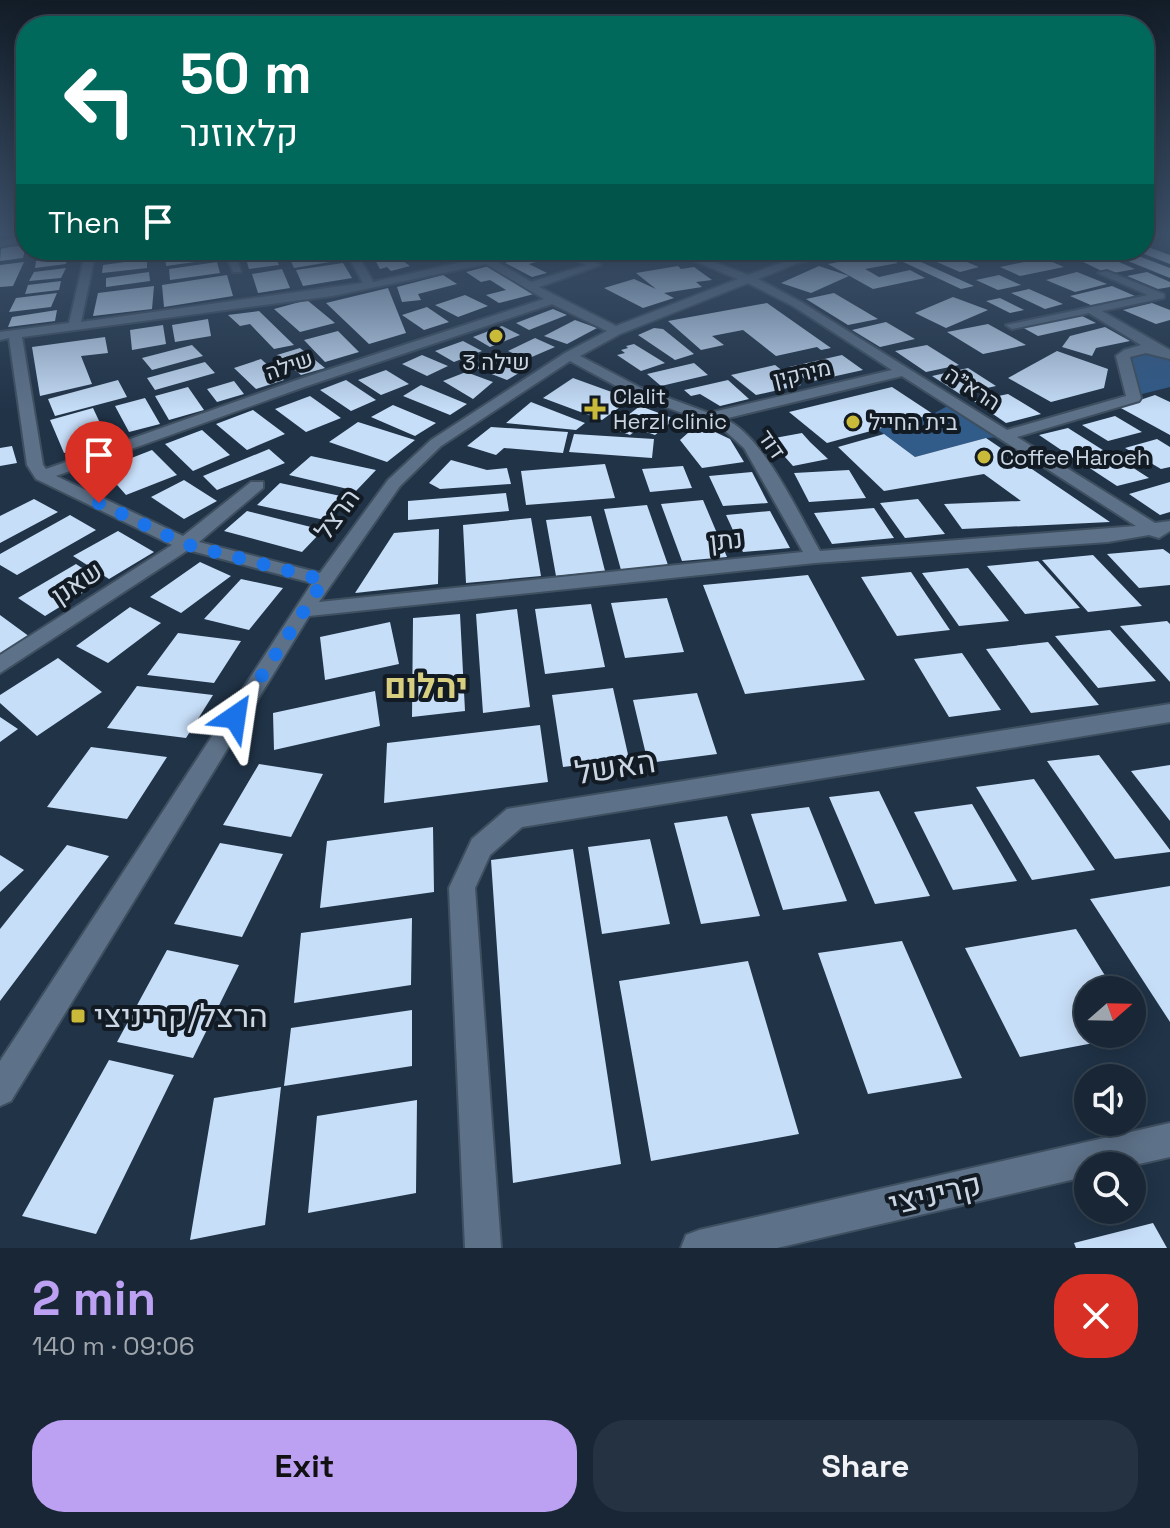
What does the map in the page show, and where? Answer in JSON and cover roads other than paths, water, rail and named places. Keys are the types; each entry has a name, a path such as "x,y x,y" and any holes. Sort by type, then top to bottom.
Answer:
{"street":[{"path":"74,326 81,294"},
{"path":"303,294 8,335 35,465 42,476 185,544 324,580"},
{"path":"543,294 616,331"},
{"name":"הרצל","path":"0,1090 303,610 394,483 436,443 570,356 616,331 718,294"},
{"name":"הרא\"ה","path":"781,294 1165,532"},
{"path":"1012,325 1160,296 1156,294"},
{"name":"שילה","path":"42,476 299,384 553,300"},
{"path":"1092,310 1164,352"},
{"path":"1006,435 1134,398 1123,356 1134,348 1164,352"},
{"name":"דוד","path":"570,356 636,391 727,425 750,445 815,557"},
{"name":"מירקין","path":"708,418 906,371"},
{"name":"שאנן","path":"0,665 185,544 257,485"},
{"name":"נתן","path":"303,610 815,557 1165,532"},
{"name":"האשל","path":"483,1248 462,888 481,847 516,817 1170,713"},
{"name":"קריניצי","path":"699,1248 1170,1140"}],"place":[{"name":"שילה 3","path":"496,336"},
{"name":"Clalit Herzl clinic","path":"595,409"},
{"name":"בית החייל","path":"853,422"},
{"name":"Coffee Haroeh","path":"984,457"},
{"name":"הרצל/קריניצי","path":"78,1016"}],"district":[{"name":"יהלום","path":"426,686"}]}
